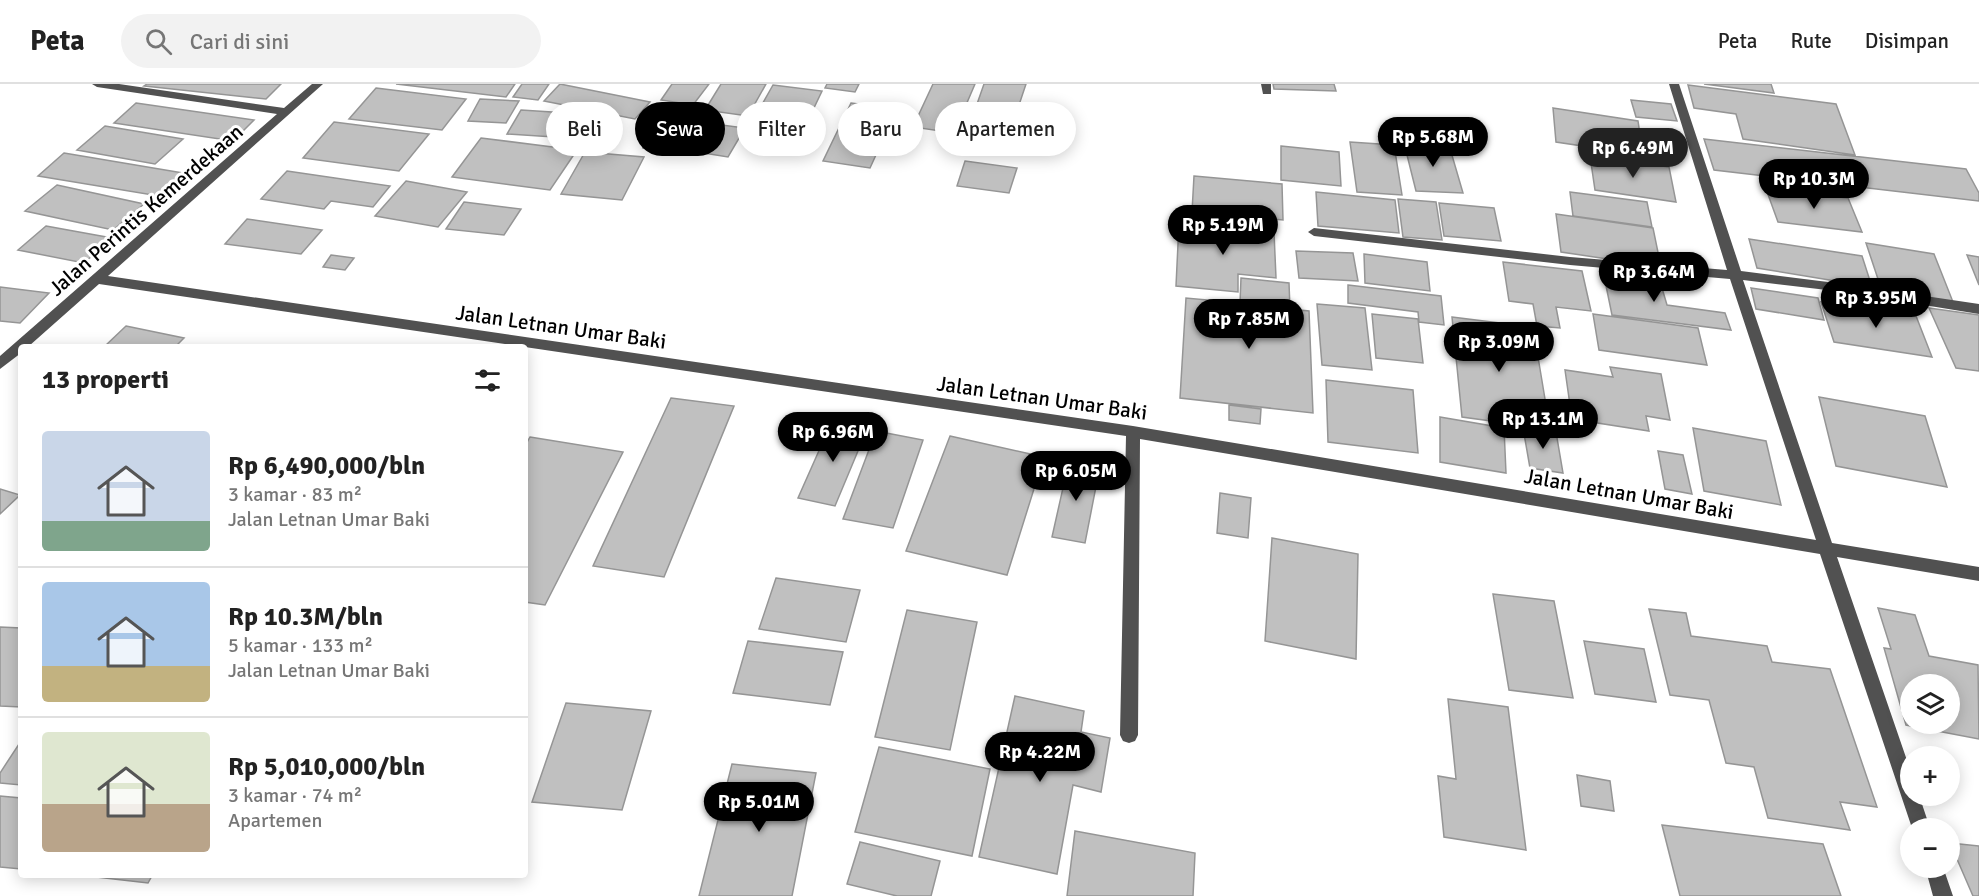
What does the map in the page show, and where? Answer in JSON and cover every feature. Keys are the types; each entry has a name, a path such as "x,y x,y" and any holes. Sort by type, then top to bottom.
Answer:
{"street":[{"path":"97,84 287,112"},
{"name":"Jalan Perintis Kemerdekaan","path":"23,344 318,84"},
{"path":"1674,84 1735,274 1918,818"},
{"path":"1314,232 1570,261 1735,274 1979,309"},
{"name":"Jalan Letnan Umar Baki","path":"97,279 1133,432 1828,549 1923,562 1979,574"},
{"name":"Jalan Perintis Kemerdekaan","path":"0,364 18,348"},
{"path":"1129,735 1133,432"},
{"path":"1937,878 1943,896"}],"building":[{"path":"147,84 281,84 266,99 144,86"},
{"path":"396,84 515,84 506,97"},
{"path":"522,84 549,84 538,100 513,97"},
{"path":"560,84 650,102 635,102 635,119 623,117 623,102 544,101"},
{"path":"672,84 709,84 695,102 661,100"},
{"path":"721,84 766,84 756,102 737,102 737,114 725,113 725,102 710,102"},
{"path":"827,84 859,84 855,92 825,88"},
{"path":"933,84 975,84 967,102 935,102 935,130 923,128 923,106"},
{"path":"984,84 1026,84 1020,102 978,102"},
{"path":"1273,84 1334,84 1336,91 1274,89"},
{"path":"1704,84 1771,84 1774,93"},
{"path":"773,85 822,91 817,102 763,102"},
{"path":"1688,85 1836,104 1855,155 1743,139 1736,114 1694,108"},
{"path":"376,88 466,99 442,130 349,119"},
{"path":"480,99 519,101 506,123 468,121"},
{"path":"1631,100 1671,104 1677,121 1636,117"},
{"path":"136,103 254,120 233,141 114,123"},
{"path":"1553,108 1638,121 1643,155 1556,142"},
{"path":"521,110 546,112 546,136 507,134"},
{"path":"334,122 429,134 399,171 303,158"},
{"path":"725,125 737,127 737,142 728,157 722,156 725,156"},
{"path":"105,126 183,139 155,164 77,150"},
{"path":"838,130 838,156 875,156 870,168 823,161"},
{"path":"481,138 546,146 546,156 573,156 550,190 452,177"},
{"path":"1704,139 1966,169 1979,193 1979,201 1714,170"},
{"path":"1350,142 1394,145 1402,195 1357,192"},
{"path":"1404,143 1449,145 1463,193 1416,191"},
{"path":"1281,146 1339,152 1341,186 1281,180"},
{"path":"64,153 195,175 171,198 38,176"},
{"path":"583,156 644,157 622,200 561,194"},
{"path":"1590,156 1669,167 1676,202 1595,190"},
{"path":"965,161 1017,168 1009,193 957,186"},
{"path":"287,171 390,186 373,207 331,201 324,209 261,199"},
{"path":"1194,176 1282,184 1283,220 1192,212"},
{"path":"406,181 467,192 438,227 375,216"},
{"path":"57,185 144,204 113,230 25,211"},
{"path":"1766,189 1848,198 1862,232 1778,222"},
{"path":"1316,192 1395,200 1399,233 1318,226"},
{"path":"1570,192 1647,202 1652,227 1573,216"},
{"path":"1398,199 1436,202 1442,240 1403,237"},
{"path":"464,202 521,209 504,235 446,229"},
{"path":"1439,203 1494,208 1501,241 1444,236"},
{"path":"1556,214 1653,228 1661,267 1561,252"},
{"path":"247,219 322,230 301,254 225,244"},
{"path":"1179,223 1274,232 1276,278 1238,274 1238,292 1176,286"},
{"path":"46,226 112,238 84,263 18,250"},
{"path":"1749,239 1862,256 1872,287 1757,268"},
{"path":"1866,243 1934,254 1953,302 1882,291"},
{"path":"1296,251 1353,253 1358,281 1299,278"},
{"path":"1364,254 1427,262 1430,291 1365,283"},
{"path":"331,255 354,258 345,270 323,267"},
{"path":"1967,255 1979,257 1979,285"},
{"path":"1503,262 1582,271 1591,311 1556,307 1560,328 1537,326 1533,304 1509,301"},
{"path":"1603,271 1659,278 1667,305 1725,313 1731,330 1612,315"},
{"path":"1241,278 1289,283 1290,309 1309,311 1313,413 1180,398 1186,298 1240,303"},
{"path":"1348,285 1441,296 1444,325 1419,322 1418,312 1348,303"},
{"path":"0,287 49,293 20,323 0,321"},
{"path":"1751,288 1818,298 1824,320 1756,309"},
{"path":"1821,302 1916,316 1932,357 1834,342"},
{"path":"1317,304 1365,308 1372,370 1322,365"},
{"path":"1929,308 1979,315 1979,371 1956,368"},
{"path":"1372,314 1418,319 1423,363 1376,358"},
{"path":"1593,314 1698,328 1707,365 1599,350"},
{"path":"1452,317 1533,327 1550,429 1462,417"},
{"path":"126,326 184,338 178,344 107,344"},
{"path":"1610,367 1661,374 1670,420 1646,416 1649,431 1572,419 1565,370 1613,377"},
{"path":"1326,380 1413,390 1418,453 1328,442"},
{"path":"1819,397 1925,416 1947,487 1836,466"},
{"path":"671,398 734,406 664,577 593,566"},
{"path":"1229,405 1261,409 1260,424 1229,420"},
{"path":"1440,417 1504,428 1506,473 1440,462"},
{"path":"833,419 868,427 835,506 798,498"},
{"path":"1523,428 1556,432 1563,473 1530,468"},
{"path":"1693,428 1766,441 1781,505 1704,491"},
{"path":"876,431 923,440 893,528 843,519"},
{"path":"950,436 1044,457 1007,575 906,551"},
{"path":"530,437 623,452 545,605 528,602 528,441"},
{"path":"1658,451 1683,455 1692,494 1665,489"},
{"path":"1069,461 1100,466 1085,543 1052,537"},
{"path":"0,489 18,494 18,497 0,514"},
{"path":"1220,493 1251,498 1248,538 1217,533"},
{"path":"1272,538 1358,554 1356,659 1265,641"},
{"path":"776,578 860,590 846,642 759,629"},
{"path":"1493,594 1554,601 1573,698 1509,690"},
{"path":"1878,608 1915,615 1929,656 1978,665 1979,739 1953,734 1960,734 1960,674 1900,674 1900,704 1884,648 1891,649"},
{"path":"1649,609 1686,613 1691,636 1767,646 1772,662 1830,669 1877,807 1840,802 1850,830 1768,818 1754,767 1726,763 1709,700 1670,695"},
{"path":"907,610 977,622 950,750 875,737"},
{"path":"0,627 18,628 18,707 0,706"},
{"path":"748,641 843,652 830,705 733,693"},
{"path":"1584,641 1644,649 1656,702 1595,694"},
{"path":"1015,696 1084,711 1081,732 1110,738 1101,792 1073,785 1057,874 979,857"},
{"path":"1448,699 1508,707 1526,850 1444,837 1438,776 1456,779"},
{"path":"566,703 651,711 622,810 532,802"},
{"path":"18,746 18,785 0,783 0,773"},
{"path":"879,747 990,769 972,856 855,832"},
{"path":"732,764 816,773 792,896 699,896"},
{"path":"1577,775 1610,781 1614,811 1581,806"},
{"path":"0,796 18,798 18,869 0,867"},
{"path":"1662,825 1823,844 1841,896 1680,896"},
{"path":"1075,831 1195,853 1193,896 1067,896"},
{"path":"860,842 940,861 931,896 897,896 847,884"},
{"path":"1960,844 1979,846 1979,896 1973,896 1960,866"},
{"path":"105,878 151,878 148,883"}]}
